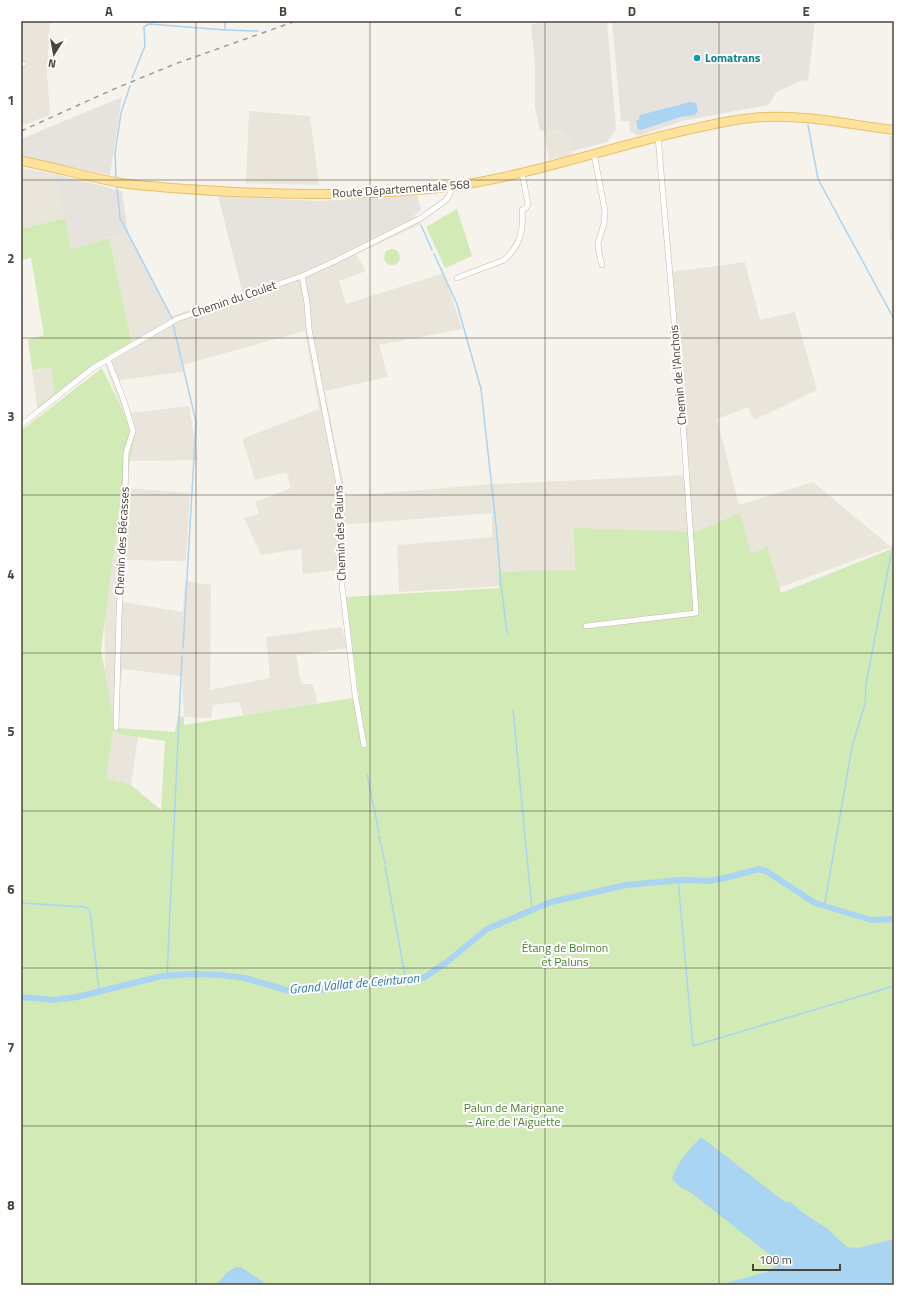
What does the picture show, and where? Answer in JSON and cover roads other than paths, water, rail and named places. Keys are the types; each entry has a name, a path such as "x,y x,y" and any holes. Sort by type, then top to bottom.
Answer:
{"main road":[{"name":"Route Départementale 568","path":"21,161 118,182 158,188 318,194 392,192 451,186 522,173 658,137 733,120 765,117 812,118 894,130"}],"street":[{"name":"Chemin de l'Anchois","path":"586,626 696,613 683,424 658,137"},
{"path":"594,154 605,211 604,224 598,243 602,265"},
{"path":"457,278 504,260 515,247 523,228 522,210 526,208 528,204 522,173"},
{"name":"Chemin du Coulet","path":"21,425 93,368 177,319 302,276 335,261 421,218 446,200 450,194 451,186"},
{"name":"Chemin des Paluns","path":"302,276 307,303 309,329 341,495 342,586 355,694 364,745"},
{"name":"Chemin des Bécasses","path":"108,360 124,401 133,431 126,453 116,728"}],"water":[{"path":"690,102 696,103 698,111 695,115 680,117 641,130 638,129 636,121 639,120 640,115"},
{"path":"701,1137 785,1202 790,1202 806,1215 828,1229 847,1247 858,1248 894,1239 894,1285 718,1285 767,1272 777,1265 778,1261 690,1192 676,1183 672,1178 688,1151"},
{"path":"236,1267 241,1267 268,1285 217,1285 226,1273"}],"waterway":[{"path":"132,78 145,46 144,27 149,24 225,30 225,21"},
{"path":"226,30 258,31"},
{"path":"116,177 115,153 121,113 130,86"},
{"path":"808,125 818,179 894,319"},
{"path":"117,187 120,218 172,318"},
{"path":"421,225 432,250"},
{"path":"434,254 457,304 481,389 507,633"},
{"path":"173,324 196,422 183,648"},
{"path":"892,550 894,540"},
{"path":"823,905 825,902 852,747 865,704 866,684 891,554"},
{"path":"167,975 182,656"},
{"path":"513,710 532,910"},
{"path":"367,774 379,833"},
{"path":"379,836 385,863"},
{"path":"385,866 406,981"},
{"name":"Grand Vallat de Ceinturon","path":"21,997 53,1000 77,997 162,976 193,974 245,978 289,991 308,991 406,981 425,977 448,961 487,929 551,902 626,885 682,880 709,881 759,869 766,871 815,903 871,920 894,919"},
{"path":"678,880 693,1046 894,986"},
{"path":"21,903 86,907 90,911 99,991"}],"railway":[{"path":"21,131 114,89 175,64 296,21"}],"place":[{"name":"Lomatrans","path":"697,58"}],"park label":[{"name":"Étang de Bolmon et Paluns","path":"565,955"},
{"name":"Palun de Marignane - Aire de l'Aiguette","path":"514,1115"}]}
